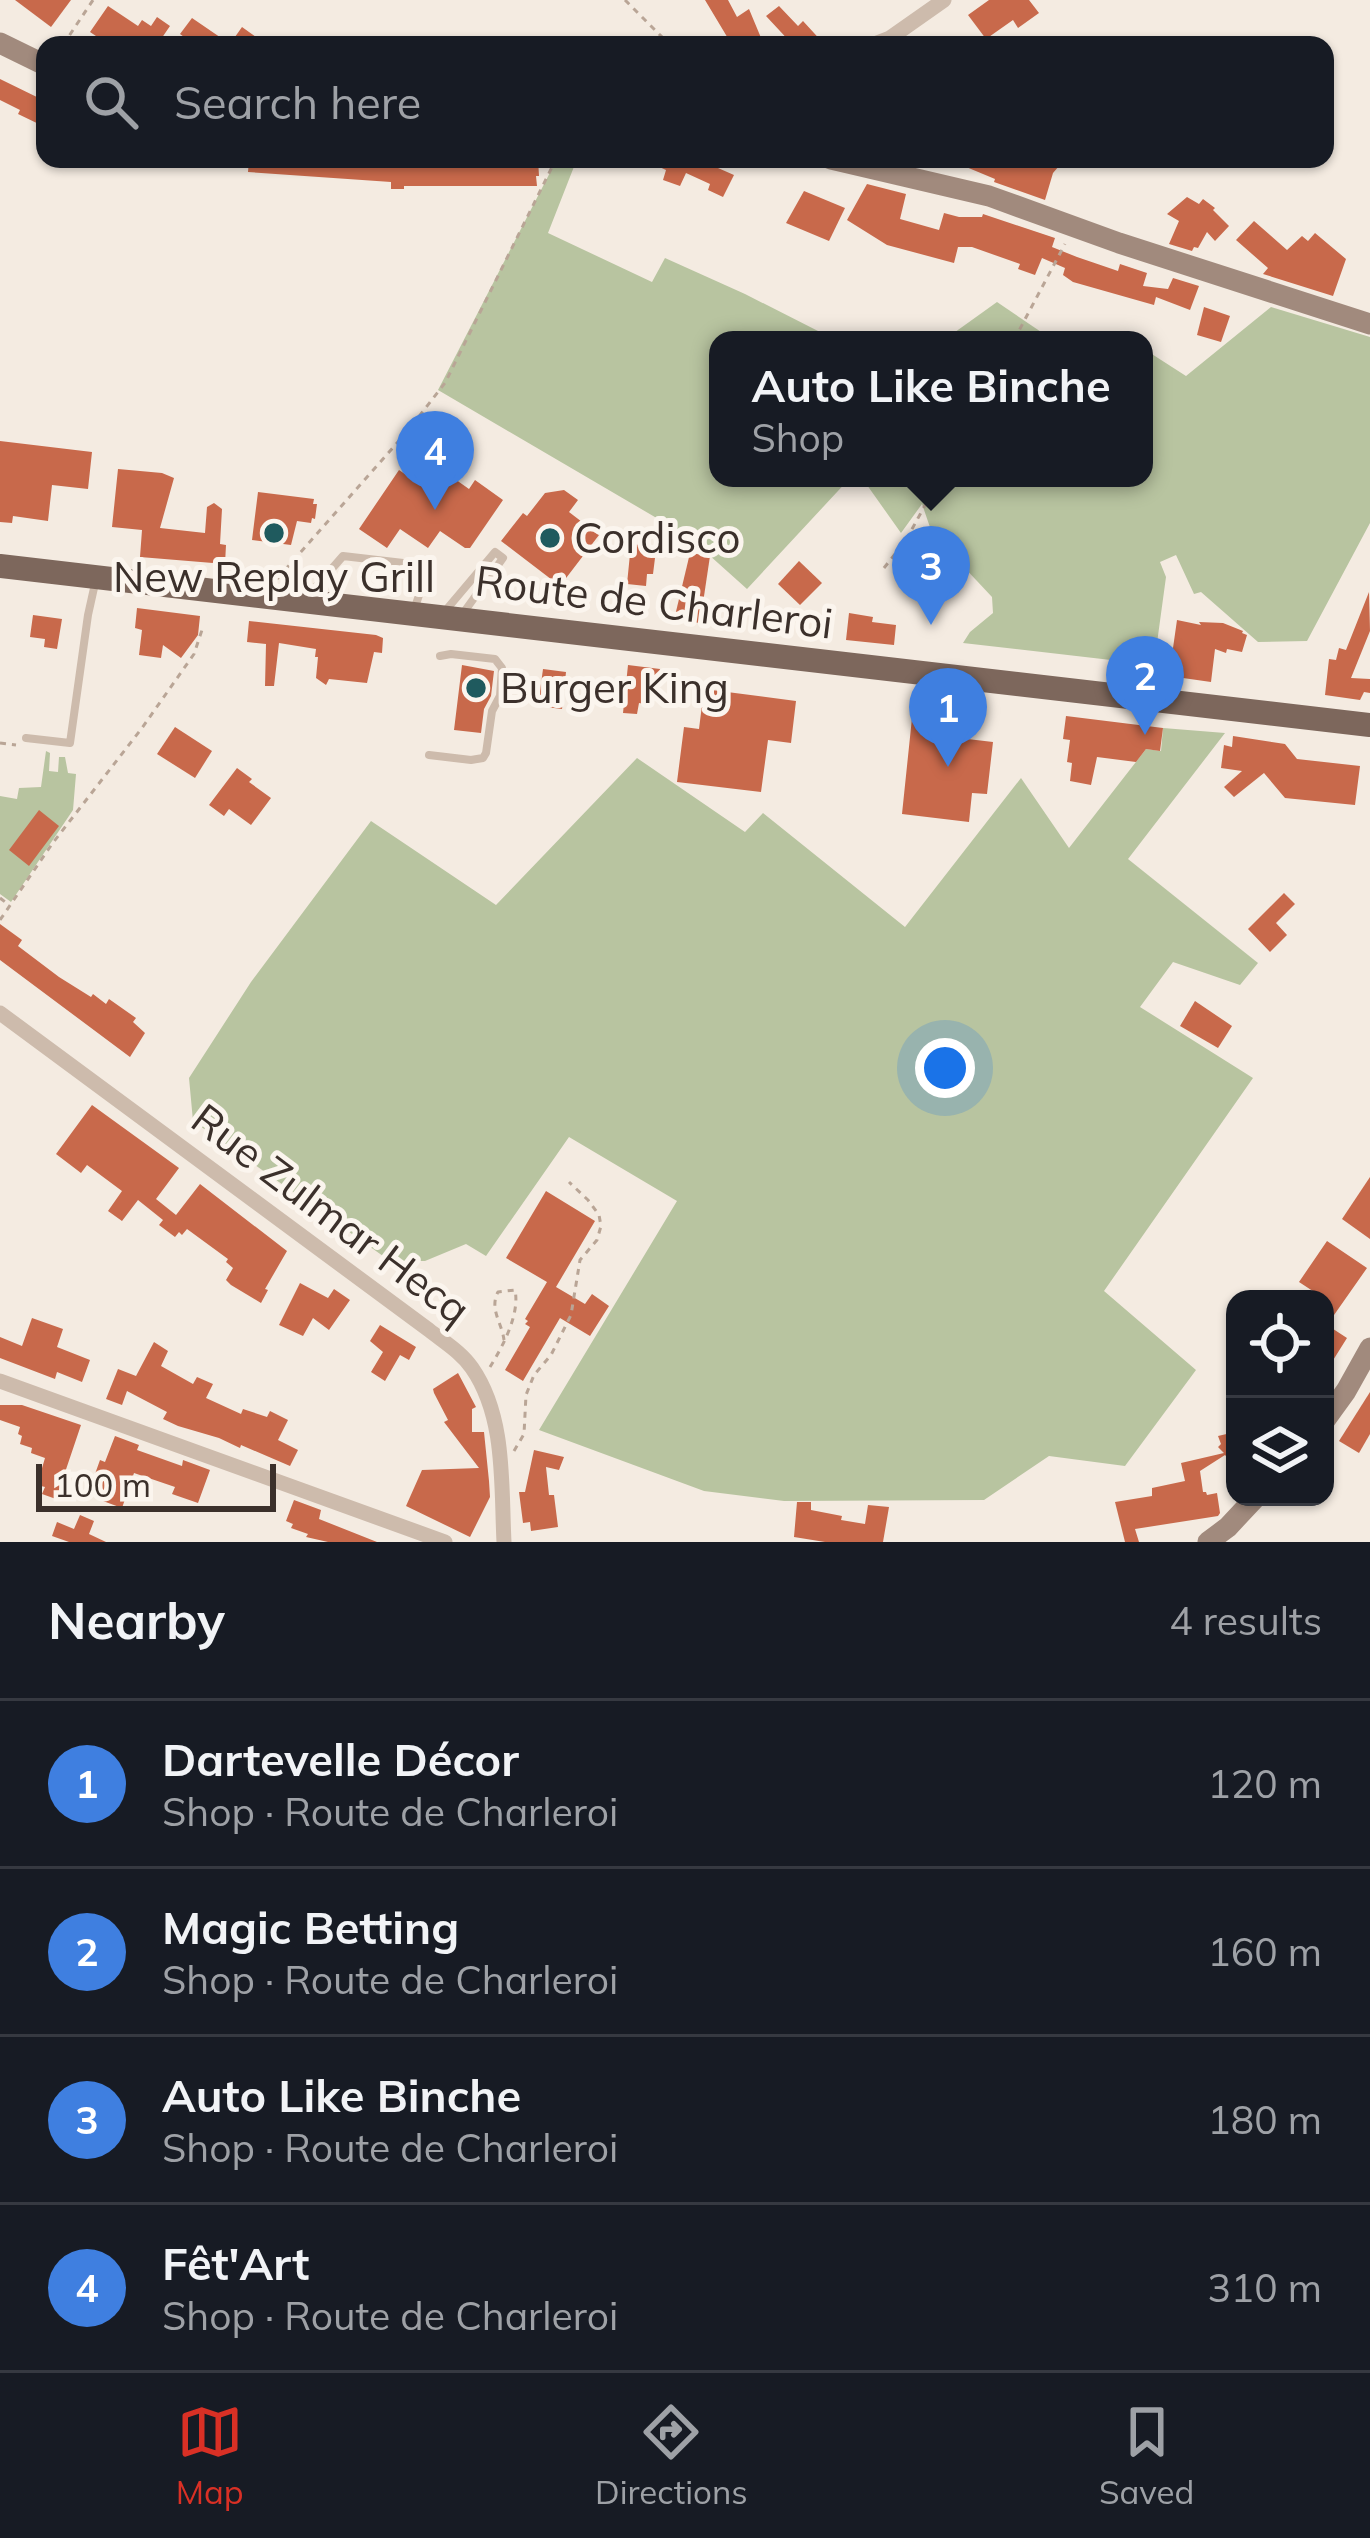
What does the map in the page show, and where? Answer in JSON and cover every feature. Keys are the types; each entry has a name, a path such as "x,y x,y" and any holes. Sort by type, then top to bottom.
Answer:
{"main road":[{"name":"Route de Charleroi","path":"0,566 1370,724"}],"street":[{"path":"893,36 944,0"},
{"path":"0,43 36,61"},
{"path":"869,168 989,196 1370,325"},
{"name":"Rue Zulmar Hecq","path":"0,1013 457,1352 475,1371 494,1420 504,1542"},
{"path":"1334,1406 1370,1348"},
{"path":"0,1381 445,1542"},
{"path":"1211,1541 1247,1506"}],"lane":[{"path":"494,552 503,558 450,618 494,552"},
{"path":"303,602 343,556 429,566 412,614"},
{"path":"26,738 70,743 96,578"},
{"path":"430,755 483,758 492,711 500,696 502,668 494,659 440,656"}],"path":[{"path":"69,36 93,0"},
{"path":"626,0 661,36"},
{"path":"262,596 445,383 552,168"},
{"path":"1019,331 1073,226"},
{"path":"884,568 935,487"},
{"path":"0,920 194,654 202,630"},
{"path":"0,898 11,906"},
{"path":"500,1467 521,1443 526,1395 572,1316 580,1260 597,1240 601,1226 599,1215 569,1182"},
{"path":"480,1384 504,1340 518,1302 514,1290 498,1292 494,1298 504,1340"}],"green space":[{"path":"552,168 573,168 548,233 652,282 665,258 818,331 709,331 709,487 842,487 747,589 689,537 438,390"},
{"path":"997,302 1040,331 957,331"},
{"path":"1271,307 1370,337 1370,523 1307,641 1258,642 1201,592 1194,594 1176,555 1160,562 1166,577 1154,665 963,643 993,613 992,597 932,533 922,504 901,533 868,487 1153,487 1153,355 1186,376"},
{"path":"1163,728 1225,733 1128,859 1258,963 1240,985 1173,962 1140,1007 1253,1078 1104,1291 1196,1370 1125,1466 1049,1456 984,1500 784,1501 704,1491 539,1430 677,1201 569,1137 486,1256 466,1244 425,1261 390,1261 193,1121 189,1078 251,982 371,821 496,905 637,758 745,832 763,813 905,927 1021,778 1069,848 1146,749 1161,751"},
{"path":"46,751 50,753 49,771 58,772 59,757 65,757 68,773 76,774 73,810 11,902 0,894 0,796 17,799 19,788 41,787"}],"building":[{"path":"15,0 71,0 51,27"},
{"path":"705,0 728,0 737,17 749,9 760,36 727,36"},
{"path":"989,0 1029,0 1039,13 1018,28 1013,20 990,36 984,36 968,15"},
{"path":"108,6 138,26 142,20 151,26 157,17 170,26 163,36 96,36 90,32"},
{"path":"779,6 798,26 803,21 817,36 785,36 766,16"},
{"path":"192,18 218,36 183,36"},
{"path":"0,79 36,97 36,123 18,114 20,110 0,100"},
{"path":"248,168 539,168 539,176 537,186 391,189 391,182 248,172"},
{"path":"662,168 718,168 734,175 723,197 708,190 710,184 686,173 680,186 663,180 666,170"},
{"path":"969,168 1057,168 1045,200"},
{"path":"867,184 906,194 900,219 939,230 944,213 959,217 983,214 1055,238 1052,247 1077,257 1118,271 1120,264 1147,273 1143,286 1168,289 1173,278 1199,286 1190,310 1156,297 1154,305 1073,282 1063,275 1065,268 1042,258 1035,275 1018,269 1020,264 972,247 958,247 954,263 887,245 847,220"},
{"path":"804,191 845,208 829,241 786,223"},
{"path":"1187,197 1199,204 1203,199 1229,226 1215,241 1207,232 1192,251 1169,244 1179,221 1167,214"},
{"path":"1254,221 1287,250 1302,236 1308,241 1315,233 1346,259 1333,296 1263,274 1268,268 1236,240"},
{"path":"1204,307 1230,316 1221,342 1197,335"},
{"path":"0,441 92,452 88,489 52,485 48,521 13,516 12,523 0,522"},
{"path":"118,469 174,478 160,528 205,533 207,507 214,503 222,509 220,544 226,545 225,564 140,557 142,530 112,527"},
{"path":"399,470 428,490 442,470 469,489 475,480 503,500 470,548 440,531 428,548 400,529 387,548 359,529"},
{"name":"Cordisco","path":"564,490 578,500 569,512 599,535 560,586 501,541 545,493"},
{"path":"258,492 314,499 315,519 297,521 291,545 252,540"},
{"path":"631,544 651,546 653,574 647,574 646,586 627,584"},
{"path":"690,553 710,556 700,623 674,620"},
{"path":"799,561 822,583 800,605 778,584"},
{"path":"1369,592 1370,631 1351,678 1370,679 1370,693 1364,692 1360,700 1325,695 1329,659 1336,660 1339,648 1346,650"},
{"path":"137,608 200,616 198,635 181,658 163,645 161,658 139,655 142,630 135,628"},
{"path":"849,613 896,625 894,645 846,640"},
{"path":"33,615 62,619 57,649 44,647 45,639 30,637"},
{"path":"1177,620 1223,623 1243,631 1247,635 1242,652 1215,649 1211,682 1169,676"},
{"path":"249,621 376,635 383,638 382,653 374,652 367,683 329,679 326,685 316,678 316,649 279,643 274,686 265,686 266,644 247,642"},
{"name":"Burger King","path":"462,665 494,671 481,733 454,730"},
{"path":"628,665 660,669 657,693 647,692 637,714 623,713"},
{"path":"543,669 566,672 562,709 538,706"},
{"path":"704,689 796,701 791,743 768,740 761,792 677,782 684,727 699,729"},
{"path":"1066,716 1163,728 1160,751 1146,749 1136,762 1097,757 1091,785 1070,781 1070,740 1063,739"},
{"path":"912,718 960,724 959,738 993,742 987,794 972,793 969,822 902,814"},
{"path":"175,727 212,751 195,778 157,754"},
{"path":"1233,736 1285,744 1297,759 1360,766 1355,805 1285,798 1264,773 1234,797 1224,787 1242,771 1221,768 1224,745 1232,747"},
{"path":"237,768 271,798 251,825 229,809 224,816 209,805"},
{"path":"39,810 59,826 29,866 9,850"},
{"path":"1284,893 1295,904 1276,923 1287,935 1270,952 1248,929"},
{"path":"0,924 22,940 18,946 59,977 106,1004 109,999 136,1018 133,1022 145,1033 130,1057 0,960"},
{"path":"1195,1001 1232,1026 1218,1048 1180,1026"},
{"path":"92,1105 179,1168 156,1199 176,1215 200,1184 287,1251 261,1303 226,1280 233,1268 228,1259 187,1229 175,1237 138,1200 122,1221 108,1211 122,1191 87,1165 81,1173 56,1154"},
{"path":"1370,1177 1370,1239 1342,1219"},
{"path":"546,1191 595,1221 556,1287 585,1304 592,1294 609,1306 590,1336 560,1318 523,1381 505,1370 530,1327 525,1319 547,1282 506,1258"},
{"path":"1327,1241 1367,1268 1334,1315 1334,1290 1311,1290 1299,1282"},
{"path":"300,1283 328,1298 334,1289 350,1300 329,1330 313,1318 303,1336 279,1325"},
{"path":"32,1318 63,1329 57,1347 90,1360 82,1382 57,1372 55,1379 0,1358 0,1337 22,1346"},
{"path":"380,1325 416,1347 409,1360 400,1355 385,1381 371,1372 383,1352 370,1341"},
{"path":"1334,1330 1347,1338 1334,1359"},
{"path":"154,1342 168,1351 161,1366 193,1384 197,1377 213,1384 206,1398 241,1414 243,1409 267,1417 270,1411 288,1420 278,1440 298,1450 290,1466 178,1426 163,1419 167,1412 127,1391 122,1405 106,1399 118,1369 136,1376"},
{"path":"458,1373 476,1407 472,1409 472,1432 484,1432 489,1481 490,1497 470,1537 406,1506 422,1470 479,1468 444,1422 448,1420 433,1389"},
{"path":"1370,1392 1370,1434 1359,1453 1339,1441"},
{"path":"0,1405 22,1405 81,1425 56,1499 42,1494 45,1487 37,1485 45,1458 20,1444 20,1427 0,1420"},
{"path":"1226,1434 1226,1456 1200,1471 1203,1492 1217,1493 1218,1516 1135,1529 1139,1542 1125,1542 1115,1502 1152,1496 1152,1488 1185,1481 1181,1463 1224,1453 1218,1447 1218,1436"},
{"path":"115,1436 139,1445 137,1450 210,1470 198,1503 172,1494 175,1487 134,1473 122,1508 103,1501 107,1491 98,1488 102,1476 95,1474"},
{"path":"534,1450 564,1457 559,1470 546,1467 558,1527 531,1531 530,1522 523,1523 519,1492 525,1492"},
{"path":"294,1500 321,1510 319,1519 377,1542 306,1537 286,1521"},
{"path":"797,1502 811,1502 811,1510 865,1524 868,1505 889,1507 883,1542 794,1537"},
{"path":"80,1515 94,1521 89,1534 106,1542 69,1542 52,1536 57,1522 74,1529"}],"place":[{"name":"Fêt'Art","path":"435,510"},
{"name":"New Replay Grill","path":"274,533"},
{"name":"Cordisco","path":"550,538"},
{"name":"Auto Like Binche","path":"931,625"},
{"name":"Burger King","path":"476,688"},
{"name":"Magic Betting","path":"1145,735"},
{"name":"Dartevelle Décor","path":"948,767"}]}
